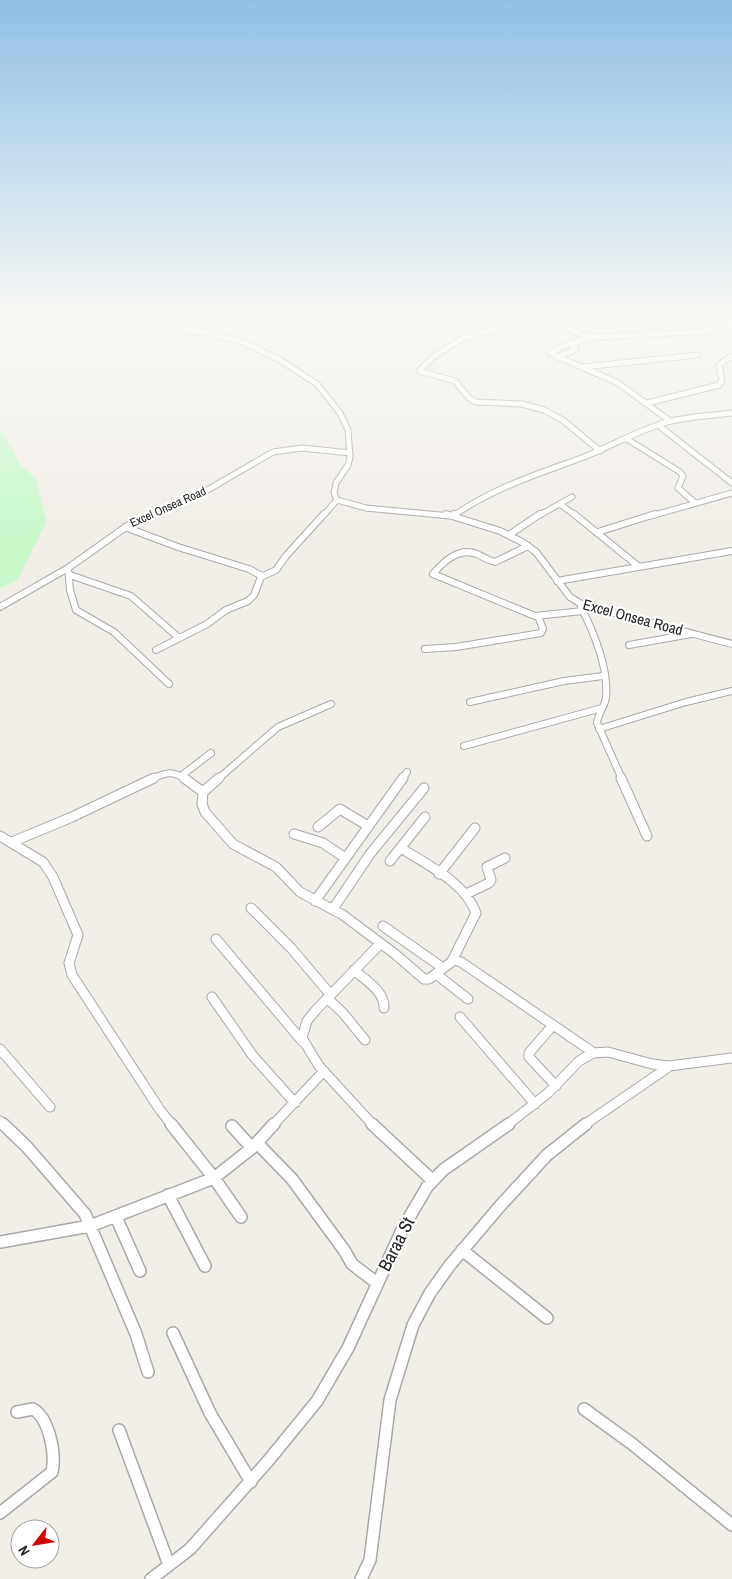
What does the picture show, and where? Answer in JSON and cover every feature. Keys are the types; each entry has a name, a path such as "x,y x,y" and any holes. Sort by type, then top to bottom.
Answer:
{"street":[{"path":"125,526 262,576 276,570 337,500 334,493 336,483 348,465 350,453 346,424 320,388"},
{"path":"462,388 464,393 475,402 524,404 548,411 570,426 600,451"},
{"path":"625,388 670,421"},
{"path":"647,403 709,388"},
{"path":"452,516 481,498 527,477 600,451 658,425 670,421 732,413"},
{"path":"658,425 732,483"},
{"path":"627,440 680,472 683,476 678,488 694,502"},
{"name":"Excel Onsea Road","path":"0,607 69,571 125,526 197,496 273,452 303,449 350,453"},
{"path":"598,532 694,502 732,493"},
{"path":"509,535 539,515 572,498"},
{"name":"Excel Onsea Road","path":"337,500 366,508 452,516 509,535 528,546 540,556 557,581 570,597 578,603 596,610 732,644"},
{"path":"560,504 598,532 638,566"},
{"path":"528,546 495,562 470,552 461,552 433,574 460,587 538,616 582,611"},
{"path":"557,581 732,551"},
{"path":"169,684 114,632 76,610 70,590 69,571 131,596 179,638"},
{"path":"156,650 207,624 226,610 248,601 254,595 262,576"},
{"path":"578,603 593,636 603,676 606,694 597,719 599,729 646,836"},
{"path":"425,649 456,647 541,632 543,629 538,616"},
{"path":"629,645 694,634"},
{"path":"470,702 564,681 603,676"},
{"path":"599,729 686,702 732,691"},
{"path":"331,704 313,710 278,727 203,792 202,804 205,812 228,839 276,867 300,892 333,909 424,979 429,979 452,961 476,912 473,902 466,894 401,848"},
{"path":"464,746 602,708"},
{"path":"181,776 211,753"},
{"path":"12,842 72,818 166,772 174,771 203,792"},
{"path":"315,901 407,772"},
{"path":"333,909 370,854 424,788"},
{"path":"318,827 340,809 368,826"},
{"path":"390,861 426,817"},
{"path":"439,874 475,828"},
{"path":"294,834 323,844 345,858"},
{"path":"0,836 36,856 49,870 78,935 69,962 72,975 160,1110 214,1178 241,1217"},
{"path":"466,894 489,883 491,880 487,867 505,858"},
{"path":"251,908 291,948 365,1040"},
{"path":"383,926 439,971 468,999"},
{"path":"216,939 304,1043 324,1071 392,1145 432,1180"},
{"path":"304,1043 302,1032 307,1021 328,996 380,944"},
{"path":"452,961 461,962 594,1053 611,1054 671,1066 732,1058"},
{"path":"354,970 380,994 384,1000 384,1008"},
{"path":"212,997 253,1056 294,1103"},
{"path":"460,1017 535,1104"},
{"path":"553,1025 530,1053 529,1057 556,1086"},
{"path":"0,1048 50,1107"},
{"name":"Baraa St","path":"151,1579 190,1549 251,1482 295,1429 330,1380 363,1318 404,1225 432,1180 535,1104 556,1086 576,1064 594,1053"},
{"path":"361,1579 371,1553 390,1400 401,1359 422,1306 462,1250 524,1180 567,1138 609,1107 671,1066"},
{"path":"0,1242 90,1226 116,1217 146,1202 214,1178 255,1145 324,1071"},
{"path":"0,1121 27,1148 82,1210 136,1334 148,1372"},
{"path":"232,1126 292,1179 344,1250 352,1264 377,1283"},
{"path":"168,1195 205,1266"},
{"path":"116,1217 140,1270"},
{"path":"462,1250 547,1318"},
{"path":"173,1333 210,1413 251,1482"},
{"path":"0,1513 52,1472 54,1466 54,1451 40,1413 33,1409 17,1412"},
{"path":"584,1409 638,1449 732,1525"},
{"path":"119,1430 169,1565"}],"green space":[{"path":"0,428 20,464 36,479 46,522 17,581 0,588"}]}
